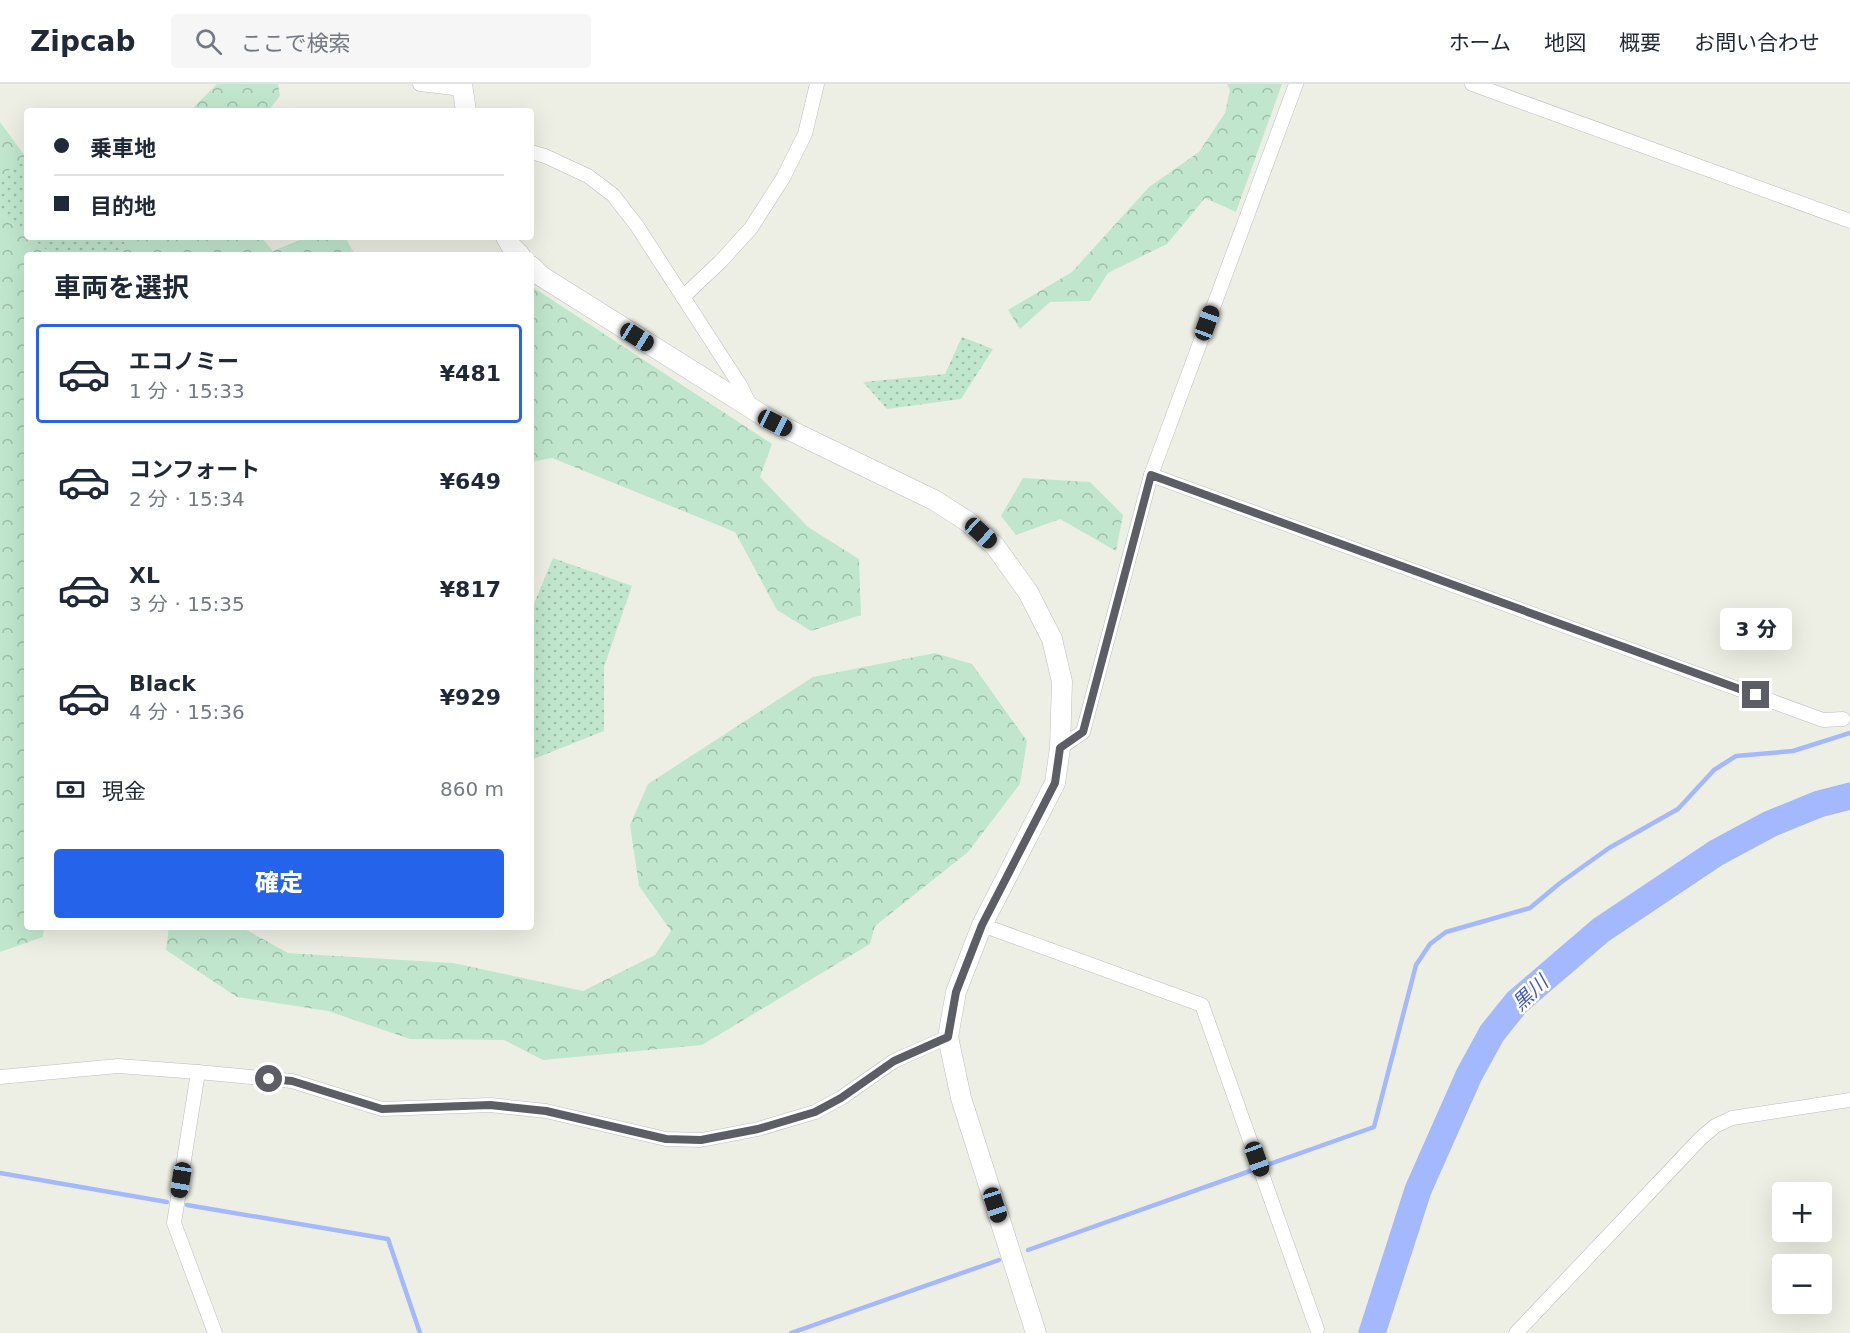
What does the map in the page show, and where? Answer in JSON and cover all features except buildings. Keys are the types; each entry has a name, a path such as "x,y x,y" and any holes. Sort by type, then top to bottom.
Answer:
{"street":[{"path":"420,84 462,86 466,108"},
{"path":"683,297 751,228 783,178 805,134 817,84"},
{"path":"1060,748 1083,732 1151,475 1296,84"},
{"path":"1472,84 1850,221"},
{"path":"534,153 588,176 613,195 637,226 740,385 751,409"},
{"path":"508,240 517,252"},
{"path":"534,269 541,276 751,409 785,428 934,500 967,521 994,546 1028,592 1052,639 1062,682 1060,748 1055,783 982,925 956,992 948,1037 962,1098 1036,1333"},
{"path":"1151,475 1823,720 1843,719"},
{"path":"982,925 1202,1005 1317,1329"},
{"path":"0,1077 118,1066 198,1072 292,1081 382,1109 490,1105 546,1111 666,1139 701,1140 758,1129 815,1112 841,1098 894,1061 948,1037"},
{"path":"198,1072 174,1223 215,1333"},
{"path":"1516,1333 1700,1139 1715,1126 1732,1118 1850,1101"}],"green space":[{"path":"217,84 278,84 280,96 270,108 193,108"},
{"path":"1227,84 1282,84 1236,212 1205,198 1167,244 1108,273 1090,301 1050,302 1020,329 1008,310 1072,272 1149,187 1199,152 1225,113 1230,90"},
{"path":"0,122 24,157 0,178"},
{"path":"24,156 24,233 0,214 0,178"},
{"path":"0,214 24,233 24,240 34,240 49,252 24,252 24,930 44,930 43,937 0,952"},
{"path":"34,240 126,240 119,252 49,252"},
{"path":"126,240 264,240 273,251 300,240 347,240 353,252 119,252"},
{"path":"534,288 772,444 760,477 808,527 859,559 861,615 811,631 777,610 735,532 552,458 534,461"},
{"path":"962,337 993,349 961,399 887,409 863,382 945,374"},
{"path":"1023,478 1090,482 1123,515 1116,551 1060,519 1016,535 1001,516"},
{"path":"553,558 632,586 604,667 604,731 534,759 534,604"},
{"path":"935,653 972,664 1027,741 1020,784 968,852 875,926 870,944 702,1045 543,1060 504,1040 410,1039 328,1011 237,997 166,950 169,930 246,930 288,953 453,963 583,991 655,955 671,931 639,886 630,825 648,784 813,677"}],"waterway":[{"path":"1028,1250 1374,1127 1416,965 1430,944 1446,932 1530,908 1609,848 1678,809 1714,770 1736,756 1793,751 1850,733"},
{"name":"黒川","path":"1372,1333 1418,1190 1469,1075 1492,1033 1517,1002 1601,930 1716,853 1770,824 1819,804 1850,796"},
{"path":"0,1173 167,1202"},
{"path":"187,1205 388,1239 420,1333"},
{"path":"791,1333 999,1260"}],"route":[{"path":"269,1079 292,1081 382,1109 490,1105 546,1111 666,1139 701,1140 758,1129 815,1112 841,1098 894,1061 948,1037 956,992 982,925 1055,783 1060,748 1083,732 1151,475 1756,695"}]}
